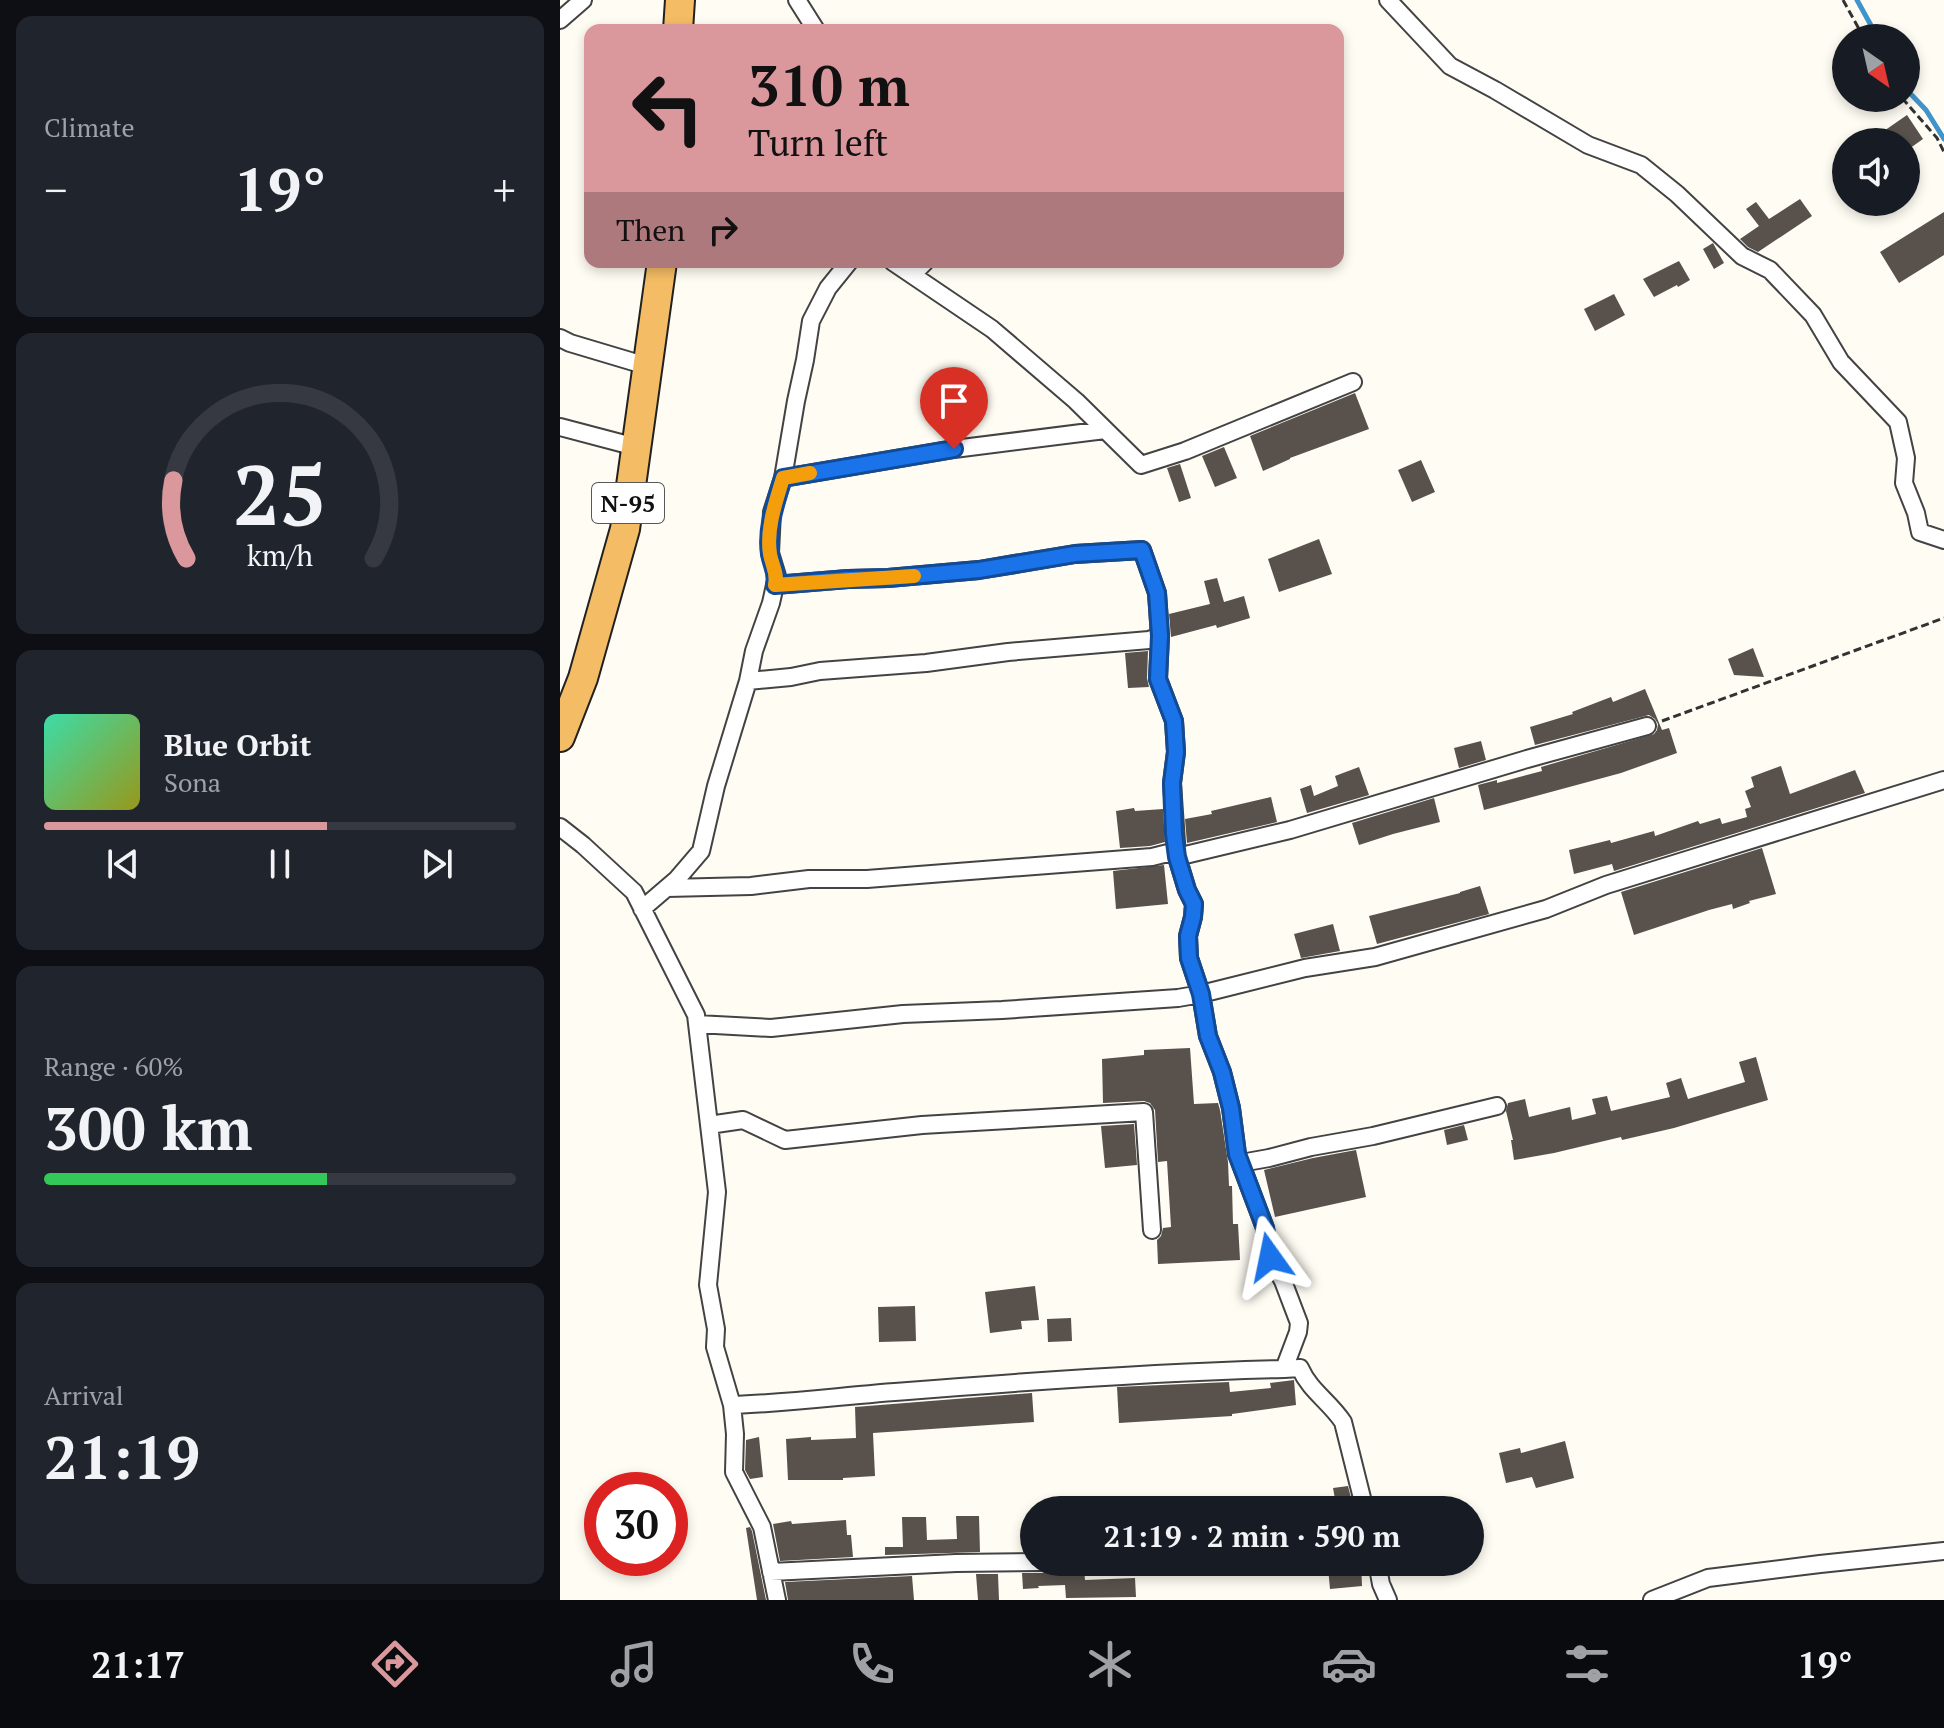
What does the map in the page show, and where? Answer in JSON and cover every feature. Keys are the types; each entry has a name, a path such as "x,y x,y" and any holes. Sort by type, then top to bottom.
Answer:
{"highway":[{"path":"678,24 680,0"},
{"name":"N-95","path":"560,737 583,678 625,529 661,268"}],"street":[{"path":"560,20 583,0"},
{"path":"797,0 812,24"},
{"path":"1388,0 1450,66 1588,145 1641,165 1677,194 1742,256 1770,270 1813,315 1841,362 1898,422 1906,458 1904,483 1920,532 1944,540"},
{"path":"642,909 667,888 701,851 716,786 777,576 770,553 772,512 783,478 811,321 828,288 844,268"},
{"path":"919,268 1076,401 1141,465 1185,451 1353,382"},
{"path":"560,338 647,366"},
{"path":"560,427 636,447"},
{"path":"783,478 954,449 1105,430"},
{"path":"775,585 979,570 1075,554 1142,550 1157,593 1160,636 1158,679 1174,721 1176,752 1172,783 1177,857 1194,904 1188,936 1189,958 1201,994 1208,1036 1231,1108 1237,1154 1265,1228 1270,1257 1299,1323 1284,1369"},
{"path":"748,681 820,671 1149,640 1160,636"},
{"path":"667,888 882,878 1152,857 1168,853 1177,857 1290,830 1647,726"},
{"path":"697,1024 771,1028 903,1014 1002,1010 1201,994 1305,968 1375,957 1546,909 1606,885 1944,780"},
{"path":"560,827 634,892 696,1015 717,1192 708,1285 716,1329 715,1347 732,1405 734,1472 762,1527 777,1600"},
{"path":"1241,1163 1497,1106"},
{"path":"709,1125 743,1120 785,1140 922,1125 1144,1112 1152,1230"},
{"path":"732,1405 775,1404 1053,1379 1300,1368 1306,1382 1343,1422 1362,1496"},
{"path":"1652,1600 1708,1578 1944,1551"},
{"path":"771,1572 1020,1562"},
{"path":"1380,1576 1388,1600"}],"path":[{"path":"1843,0 1856,24"},
{"path":"1914,112 1937,138 1944,152"},
{"path":"1647,726 1944,618"}],"building":[{"path":"1907,115 1916,128 1888,128"},
{"path":"1800,199 1812,216 1758,252 1740,239 1759,226 1746,209 1756,202 1769,219"},
{"path":"1944,212 1944,255 1899,283 1880,252"},
{"path":"1713,243 1724,263 1714,269 1703,249"},
{"path":"1679,261 1690,280 1654,297 1643,279"},
{"path":"1614,294 1625,315 1595,331 1584,309"},
{"path":"1355,393 1369,429 1263,471 1250,436"},
{"path":"1224,447 1237,478 1215,487 1202,456"},
{"path":"1421,460 1435,492 1412,502 1398,470"},
{"path":"1180,464 1191,498 1179,502 1167,468"},
{"path":"1319,539 1332,574 1279,592 1268,559"},
{"path":"1217,578 1224,602 1244,596 1250,618 1171,637 1169,614 1210,604 1204,581"},
{"path":"1753,648 1764,677 1734,675 1728,659"},
{"path":"1148,651 1149,687 1128,688 1125,653"},
{"path":"1645,689 1662,730 1669,728 1677,753 1621,773 1484,810 1478,785 1542,771 1541,767 1654,734 1658,724 1649,715 1535,745 1530,727 1573,714 1611,697 1613,702"},
{"path":"1481,741 1486,760 1459,768 1454,748"},
{"path":"1781,766 1790,794 1855,770 1865,793 1614,871 1612,864 1574,874 1569,850 1654,831 1655,836 1698,821 1700,824 1720,818 1722,824 1747,817 1745,809 1751,807 1745,791 1754,787 1751,777"},
{"path":"1359,767 1369,795 1307,813 1300,789 1311,785 1314,796 1338,786 1335,776"},
{"path":"1271,797 1277,822 1187,843 1185,819"},
{"path":"1434,798 1440,822 1359,845 1352,823"},
{"path":"1134,808 1135,811 1163,809 1165,842 1120,848 1116,811"},
{"path":"1762,848 1776,894 1733,909 1732,904 1709,910 1634,935 1621,892"},
{"path":"1164,865 1168,904 1116,909 1113,871"},
{"path":"1480,886 1489,914 1377,944 1369,916"},
{"path":"1333,924 1340,951 1301,958 1294,934"},
{"path":"1190,1048 1194,1104 1218,1103 1220,1110 1229,1186 1232,1186 1233,1224 1238,1224 1240,1260 1158,1264 1157,1240 1163,1228 1171,1227 1167,1161 1158,1162 1155,1110 1144,1101 1103,1103 1102,1059 1144,1055 1144,1050"},
{"path":"1756,1057 1768,1100 1674,1128 1514,1160 1506,1111 1508,1103 1525,1099 1529,1117 1570,1107 1572,1120 1596,1114 1592,1099 1607,1096 1611,1111 1670,1097 1666,1083 1681,1078 1688,1099 1745,1082 1739,1062"},
{"path":"1134,1124 1137,1165 1105,1168 1101,1126"},
{"path":"1464,1125 1468,1140 1447,1145 1444,1130"},
{"path":"1356,1150 1366,1197 1275,1217 1264,1170"},
{"path":"1035,1286 1039,1320 1021,1321 1022,1329 990,1333 985,1292"},
{"path":"915,1306 916,1341 879,1342 878,1307"},
{"path":"1071,1318 1072,1341 1048,1342 1047,1319"},
{"path":"1294,1380 1296,1405 1232,1416 1119,1423 1117,1387 1229,1382 1230,1392 1271,1388 1270,1383"},
{"path":"1032,1393 1034,1422 873,1433 875,1476 843,1480 788,1480 786,1439 856,1438 855,1407"},
{"path":"759,1437 763,1477 750,1479 745,1470 746,1440"},
{"path":"1565,1441 1574,1478 1536,1488 1532,1477 1506,1483 1499,1453 1520,1448 1521,1453"},
{"path":"1348,1486 1350,1496 1334,1496 1333,1488"},
{"path":"956,1516 979,1516 980,1552 885,1555 885,1547 903,1547 902,1517 926,1517 927,1540 957,1539"},
{"path":"846,1520 853,1557 780,1561 773,1524"},
{"path":"750,1527 766,1600 757,1600 746,1528"},
{"path":"976,1574 998,1574 999,1600 978,1600"},
{"path":"912,1576 914,1600 788,1600 785,1582"},
{"path":"1022,1576 1085,1576 1085,1580 1135,1578 1136,1597 1066,1598 1065,1585 1023,1589"},
{"path":"1329,1576 1362,1576 1362,1586 1330,1589"}],"waterway":[{"path":"1857,0 1870,24"},
{"path":"1920,104 1944,139"}],"slow traffic":[{"path":"810,473 783,478 772,512 770,553 777,576 775,585 914,576"}],"route":[{"path":"954,449 783,478 772,512 770,553 777,576 775,585 979,570 1075,554 1142,550 1157,593 1160,636 1158,679 1174,721 1174,834 1177,857 1194,904 1188,936 1189,958 1201,994 1208,1036 1231,1108 1237,1154 1265,1228 1270,1257"}]}
